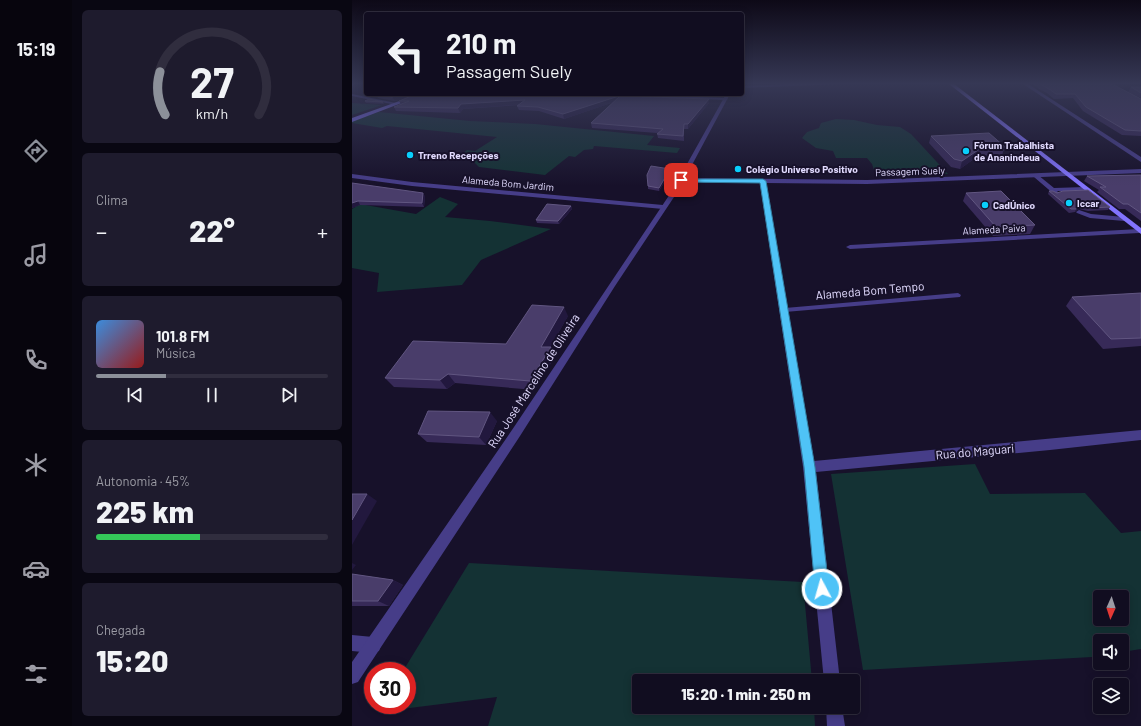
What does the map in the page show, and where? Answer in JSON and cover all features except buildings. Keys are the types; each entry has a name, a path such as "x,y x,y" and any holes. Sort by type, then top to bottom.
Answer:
{"main road":[{"path":"995,118 1140,231"}],"street":[{"name":"Rua José Marcelino de Oliveira","path":"352,676 516,433 663,207 675,191 715,118"},
{"path":"1077,118 1141,160"},
{"name":"Passagem Suely","path":"681,180 867,182 1141,171"},
{"name":"Alameda Bom Jardim","path":"352,176 412,184 663,207"},
{"path":"763,181 774,258 785,310 809,467 831,674"},
{"name":"Alameda Paiva","path":"850,247 1140,231"},
{"name":"Rua do Maguari","path":"809,467 1050,445 1141,435"},
{"path":"352,643 373,645"},
{"path":"835,714 836,726"}],"lane":[{"path":"1036,176 1055,192 1085,189"},
{"path":"1079,212 1090,216 1124,219"},
{"name":"Alameda Bom Tempo","path":"785,310 958,295"}],"green space":[{"path":"361,118 438,118 535,124 654,136 647,145 680,148 677,153 594,146 593,149 584,150 575,157 569,156 545,175 479,167 472,160 461,155 467,150 475,151 497,137 387,126 382,128 352,123 352,121"},
{"path":"836,119 854,120 877,125 900,127 911,134 948,174 876,176 872,164 867,158 836,158 833,151 816,148 802,138 807,132 819,128 821,123"},
{"path":"440,197 458,204 445,217 551,229 481,260 462,285 377,292 379,273 352,268 352,209 360,204 416,214"},
{"path":"975,464 990,494 1085,493 1121,533 1141,531 1141,649 1129,651 1129,634 1093,634 1093,657 863,670 831,474"},
{"path":"469,563 803,582 811,674 632,674 632,714 814,714 815,726 488,726 497,697 416,707 416,662 408,662"}],"place":[{"name":"Fórum Trabalhista de Ananindeua","path":"966,151"},
{"name":"Trreno Recepções","path":"410,155"},
{"name":"Colégio Universo Positivo","path":"738,169"},
{"name":"Iccar","path":"1069,203"},
{"name":"CadÚnico","path":"985,205"}],"route":[{"path":"681,180 763,181 774,258 785,310 809,467 822,589"}]}
